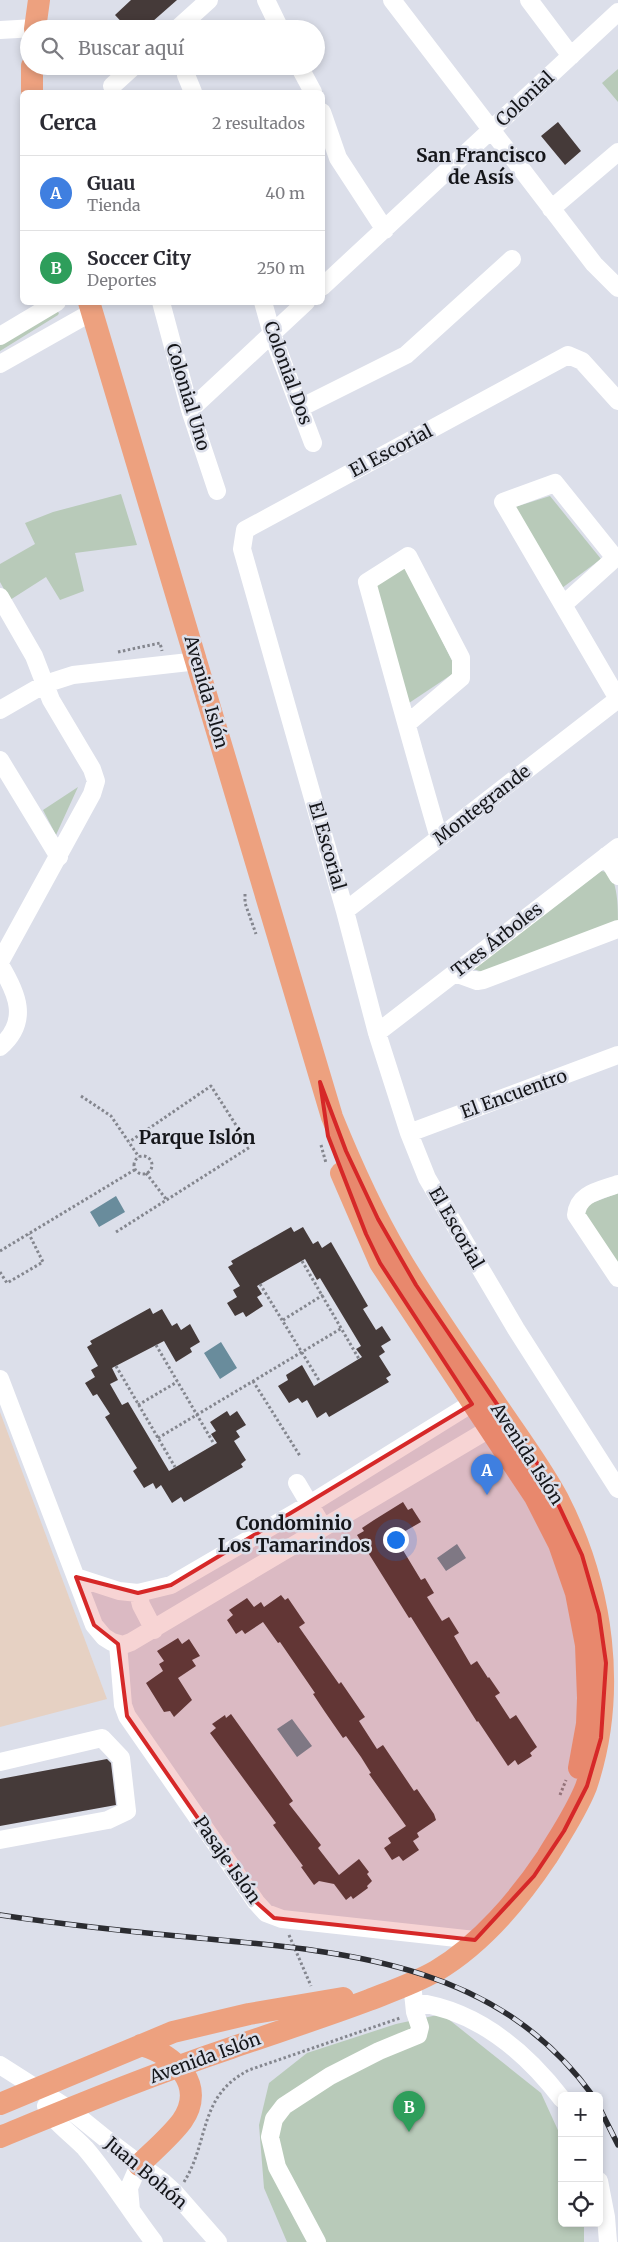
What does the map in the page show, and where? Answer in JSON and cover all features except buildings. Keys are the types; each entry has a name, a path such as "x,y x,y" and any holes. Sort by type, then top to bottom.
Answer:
{"main road":[{"path":"36,20 39,0"},
{"path":"32,75 32,90"},
{"name":"Avenida Islón","path":"0,2137 178,2066 326,2016 414,1999 437,1970 475,1940 516,1899 577,1809 595,1762 605,1713 607,1688 606,1655 599,1614 592,1584 571,1526 543,1472 498,1425 480,1398 378,1219 346,1151 320,1082 198,661 90,307"},
{"name":"Avenida Islón","path":"0,2104 173,2032 200,2025 249,2014 318,2003 414,1999"},
{"path":"139,2166 178,2126 190,2104 190,2088 186,2076 178,2066 164,2055 141,2045"}],"street":[{"path":"186,20 209,0"},
{"path":"266,0 276,20"},
{"path":"392,0 490,131 594,264 618,288"},
{"path":"529,0 571,56"},
{"name":"Colonial","path":"325,284 618,12"},
{"path":"0,30 20,29"},
{"path":"112,86 124,75"},
{"path":"186,75 192,90"},
{"path":"304,75 312,90"},
{"path":"325,121 338,158 384,230"},
{"path":"551,209 618,152"},
{"path":"300,408 406,355 512,260"},
{"path":"0,336 52,305"},
{"name":"Colonial Uno","path":"162,305 190,410 217,490"},
{"name":"Colonial Dos","path":"264,305 272,334 314,443"},
{"path":"190,410 303,305"},
{"path":"0,364 90,307"},
{"name":"El Escorial","path":"618,400 582,361 568,355 245,530 242,549 345,911 377,1033 409,1132 427,1178 516,1329 618,1489"},
{"path":"563,605 615,558 554,483 503,502 563,605 618,699"},
{"path":"407,724 460,678 461,658 408,556 367,582 439,838"},
{"path":"0,597 34,656 51,700 92,769 96,781 92,794 59,857 0,964 12,986 18,1009 12,1033 0,1047"},
{"path":"0,710 45,684 73,675 198,661"},
{"name":"Montegrande","path":"345,911 618,699"},
{"path":"0,760 59,857"},
{"path":"612,852 618,876"},
{"name":"Tres Árboles","path":"377,1033 612,852"},
{"path":"455,973 477,981 483,980 618,929"},
{"name":"El Encuentro","path":"409,1132 618,1055"},
{"path":"618,1184 582,1198 577,1206 576,1216 618,1278"},
{"path":"0,1379 94,1625 104,1637 118,1644 131,1642 154,1630 323,1527 498,1425"},
{"path":"76,1577 119,1591 138,1593 170,1585 310,1504 480,1398"},
{"path":"297,1483 323,1527"},
{"path":"138,1593 141,1605 154,1630"},
{"name":"Pasaje Islón","path":"118,1644 123,1705 127,1716 256,1902 266,1913 282,1919 475,1940"},
{"path":"0,1762 102,1738 121,1758 127,1810 108,1820 0,1840"},
{"path":"317,2242 277,2167 270,2137 274,2119 284,2106 338,2071 379,2050 415,2038 420,2030 414,1999 454,2011 489,2029 528,2060 558,2094"},
{"path":"0,2065 38,2087 60,2112 154,2242"},
{"name":"Juan Bohón","path":"60,2112 175,2193 218,2242"},
{"path":"132,2210 129,2188 139,2166"},
{"path":"599,2182 606,2217 608,2242"}],"path":[{"path":"116,1232 250,1147 211,1086 129,1142"},
{"path":"81,1096 111,1116 139,1157"},
{"path":"145,1156 151,1161 152,1167 146,1173 140,1173 136,1170 135,1161 139,1157 145,1156"},
{"path":"0,1251 136,1170"},
{"path":"146,1173 166,1200"},
{"path":"0,1272 7,1284 43,1262 29,1234"},
{"path":"302,1261 359,1359"},
{"path":"260,1284 320,1382"},
{"path":"283,1320 322,1295"},
{"path":"158,1438 342,1328"},
{"path":"156,1345 214,1444"},
{"path":"116,1366 175,1467"},
{"path":"253,1381 300,1456"},
{"path":"138,1405 177,1382"},
{"path":"558,1799 568,1772"},
{"path":"282,1919 318,2003"},
{"path":"175,2193 192,2167 215,2100 230,2081 249,2070 414,1999"}],"highlighted area":[{"path":"320,1082 346,1151 378,1219 416,1285 543,1472 582,1555 599,1614 606,1663 601,1738 587,1786 564,1831 534,1876 475,1940 274,1918 256,1902 127,1716 118,1644 94,1625 76,1577 138,1593 171,1585 472,1404 380,1263 366,1234 328,1136"}],"shaded area":[{"path":"0,1412 107,1699 0,1727"}],"green space":[{"path":"618,69 618,102 602,83"},
{"path":"57,311 58,315 0,351 0,345"},
{"path":"121,494 137,545 75,553 84,591 60,600 46,577 10,600 0,582 0,564 35,544 25,523 53,512"},
{"path":"550,496 601,559 562,588 515,507"},
{"path":"406,567 457,671 409,703 375,584"},
{"path":"78,787 56,835 43,810"},
{"path":"601,871 607,873 614,883 618,921 483,972 473,969"},
{"path":"618,1193 618,1267 584,1218 587,1205"},
{"path":"442,2014 541,2093 558,2130 558,2227 584,2227 584,2242 287,2242 264,2188 259,2125 269,2083 307,2053 396,2024"}],"water":[{"path":"116,1196 125,1212 99,1227 90,1212"},
{"path":"221,1342 237,1368 220,1379 204,1353"},
{"path":"457,1544 466,1558 446,1571 437,1558"},
{"path":"292,1719 312,1746 297,1757 277,1729"}],"railway":[{"path":"0,1915 100,1928 310,1950 364,1959 416,1972 466,1991 512,2017 555,2052 590,2092"},
{"path":"603,2115 618,2145"}],"place":[{"name":"Guau","path":"487,1495"},
{"name":"Soccer City","path":"409,2132"}],"district":[{"name":"San Francisco de Asís","path":"481,166"},
{"name":"Parque Islón","path":"197,1137"},
{"name":"Condominio Los Tamarindos","path":"294,1534"}]}
